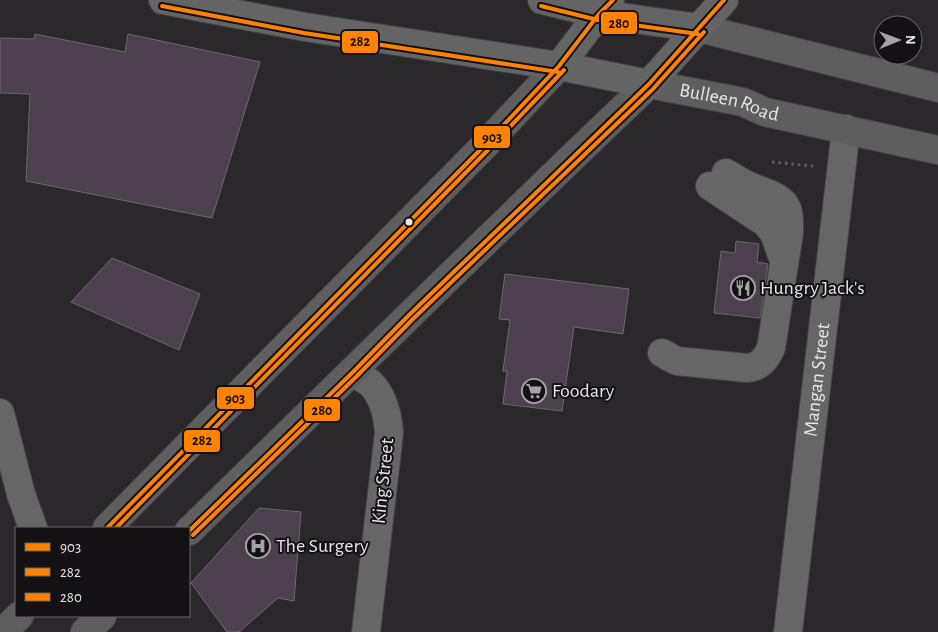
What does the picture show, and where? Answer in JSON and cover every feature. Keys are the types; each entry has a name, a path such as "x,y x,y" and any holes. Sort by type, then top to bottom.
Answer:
{"highway":[{"name":"Bulleen Road","path":"163,0 305,27 559,66 649,84"},
{"path":"542,0 606,7 699,28"},
{"path":"649,84 724,0"},
{"path":"559,66 606,7"}],"main road":[{"path":"699,28 938,88"},
{"path":"108,527 482,148 559,66"},
{"path":"190,530 409,315 649,84"},
{"name":"Bulleen Road","path":"649,84 743,102 765,112 938,150"},
{"path":"3,632 18,617"},
{"path":"85,632 101,617"}],"street":[{"name":"Mangan Street","path":"788,632 846,129"},
{"path":"662,353 677,361 754,368 762,362 771,348 789,233 787,209 781,201 772,195 747,185 718,180"},
{"name":"King Street","path":"353,372 370,384 382,403 388,418 390,434 366,632"},
{"path":"0,413 21,494 33,527"}],"path":[{"path":"764,161 841,169"}],"building":[{"path":"35,34 125,52 128,34 260,62 212,218 26,181 30,94 0,93 0,38 34,39"},
{"name":"Hungry Jack's","path":"736,241 759,244 757,262 768,264 760,318 714,313 721,251 735,253"},
{"path":"112,258 200,294 179,350 71,302"},
{"path":"505,274 629,289 623,334 574,327 562,411 503,404 507,371 503,371 510,320 499,319"},
{"path":"259,508 301,512 294,601 278,598 239,632 227,632 191,583"}],"transit line":[{"name":"903","path":"108,527 482,148 559,66 599,14 613,0"},
{"name":"903","path":"190,530 409,315 649,84 724,0"},
{"name":"282","path":"162,6 304,33 558,72"},
{"name":"280","path":"541,6 598,20 698,34"},
{"name":"280","path":"193,535 413,319 653,89 704,32"},
{"name":"282","path":"117,527 486,152 564,70"}],"place":[{"name":"Hungry Jack's","path":"743,288"},
{"name":"Foodary","path":"534,391"},
{"name":"The Surgery","path":"258,546"}]}
